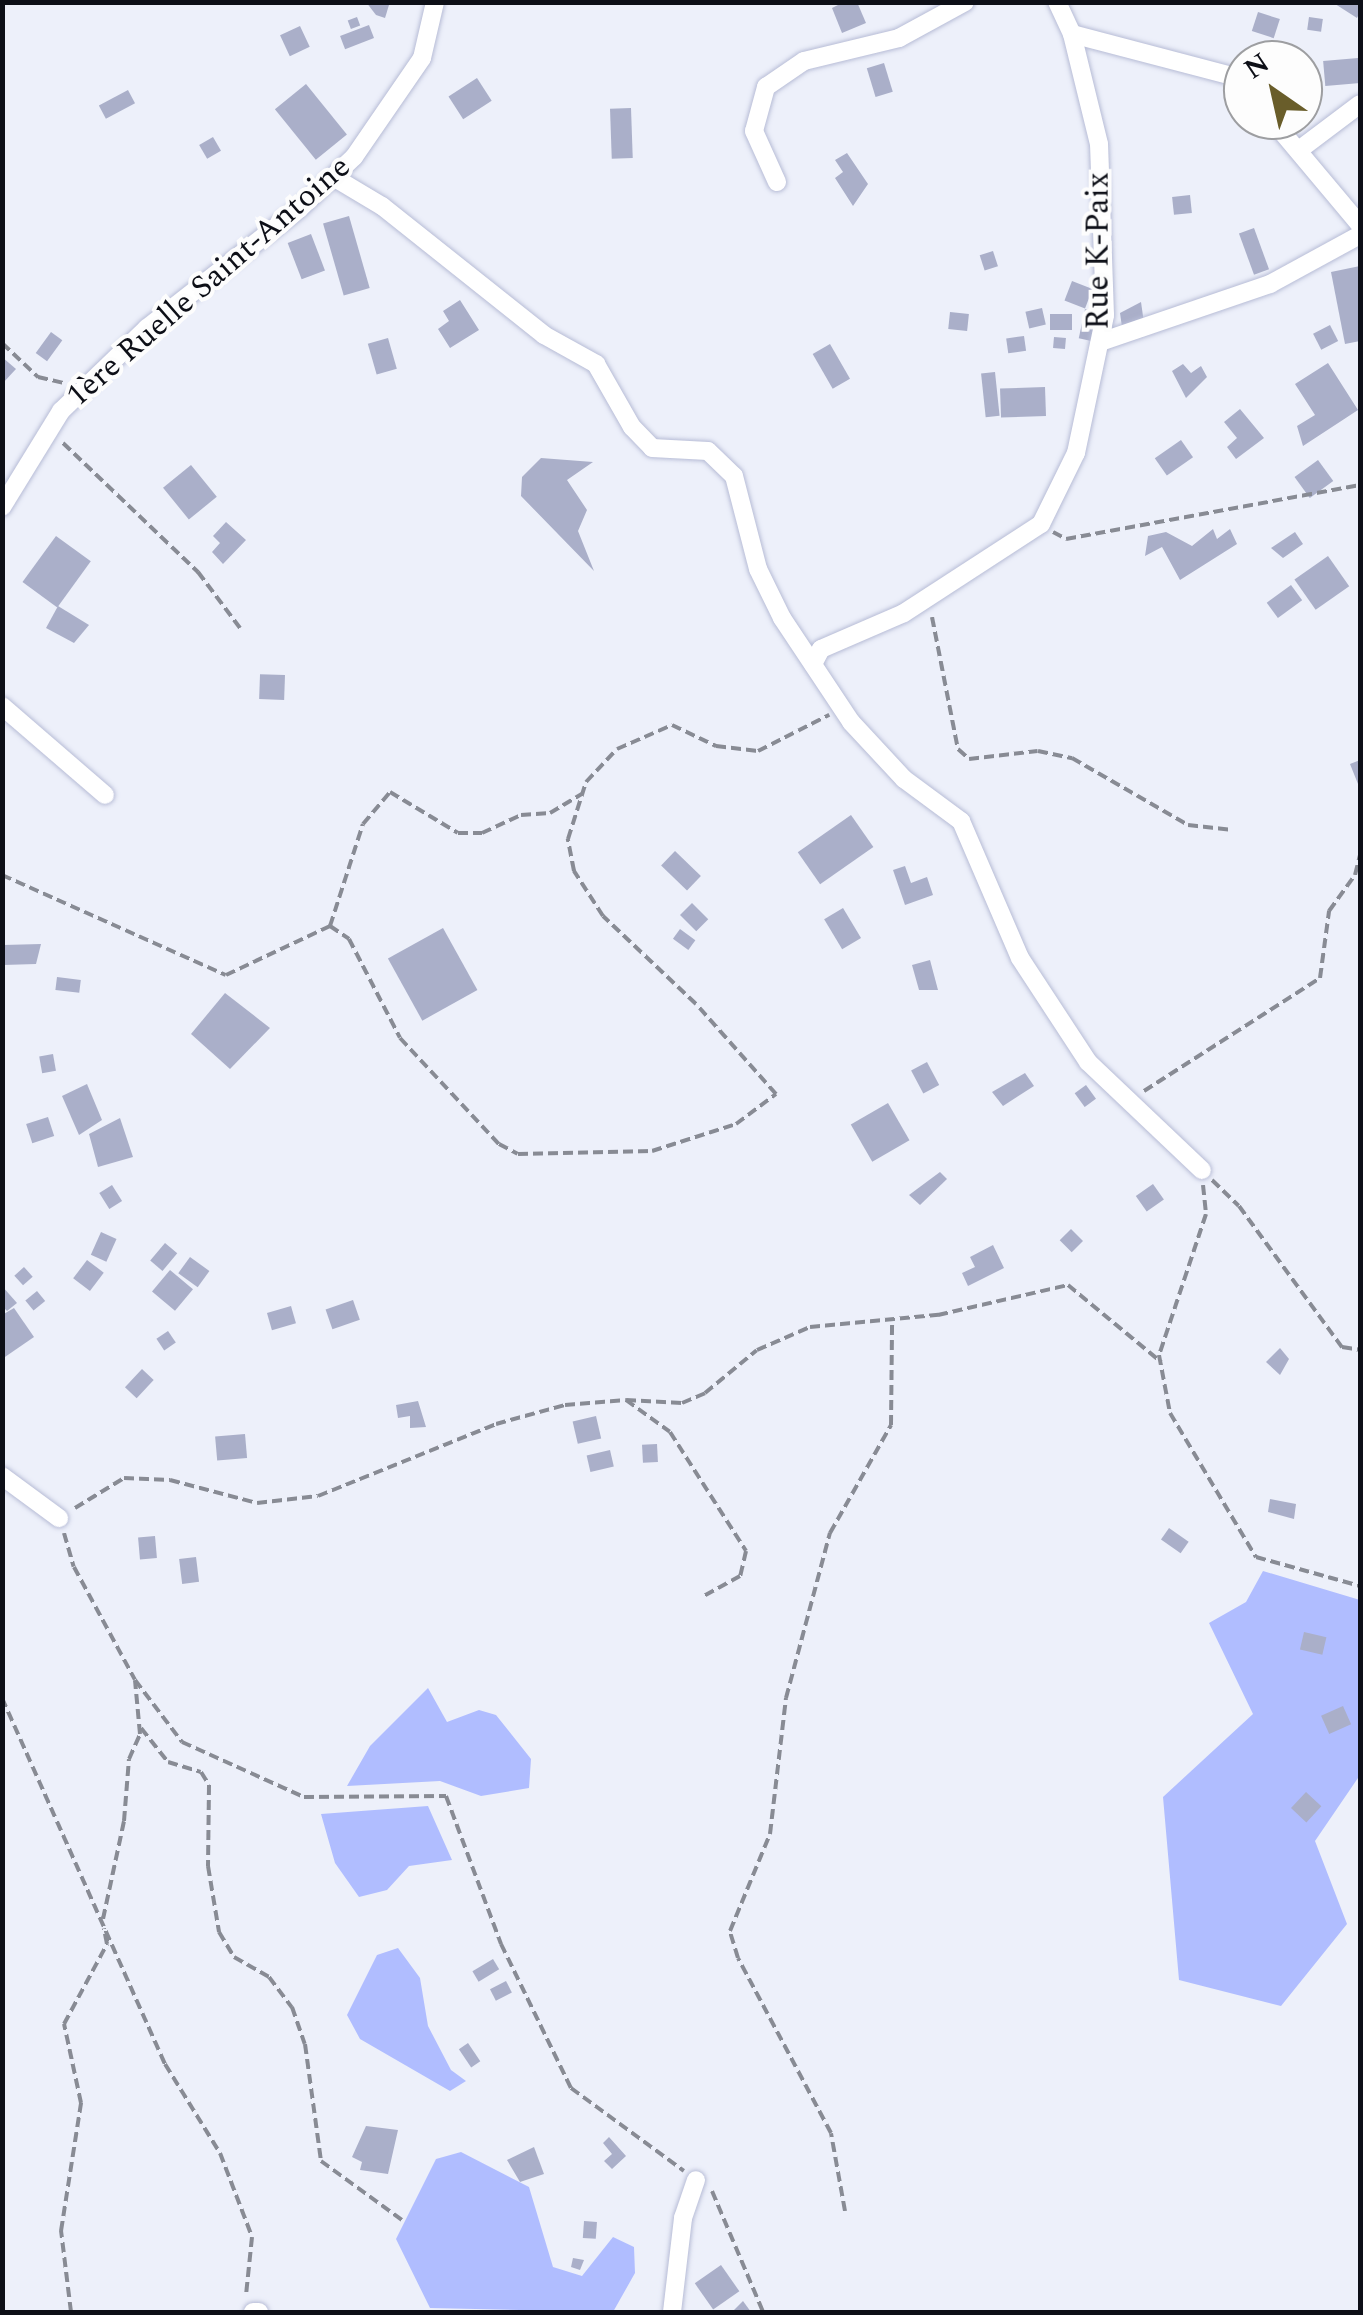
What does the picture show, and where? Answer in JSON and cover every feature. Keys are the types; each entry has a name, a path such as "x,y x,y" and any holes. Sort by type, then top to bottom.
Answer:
{"street":[{"name":"1ère Ruelle Saint-Antoine","path":"2,507 48,430 147,328 335,178 422,58 435,2"},
{"path":"777,182 754,131 766,87 804,61 884,44 965,2"},
{"name":"Rue K-Paix","path":"1041,524 1076,453 1105,315 1099,144 1072,34 1058,2"},
{"path":"1072,34 1223,74"},
{"path":"1299,150 1360,104"},
{"path":"1290,140 1360,225"},
{"path":"335,178 382,206 544,335 596,364 632,428 652,448 708,451 734,476 758,568 842,708 904,779 961,821 1020,958 1088,1062 1132,1099 1164,1140 1202,1170"},
{"path":"1100,342 1270,284 1360,235"},
{"path":"813,664 821,649 929,598 1041,524"},
{"path":"2,706 105,796"},
{"path":"2,1476 59,1518"},
{"path":"672,2312 683,2218 696,2180"}],"path":[{"path":"2,343 38,377 64,383"},
{"path":"48,430 145,518 240,628"},
{"path":"1041,524 1066,539 1360,485"},
{"path":"929,598 958,748 969,759 1038,751 1072,758 1188,826 1232,830"},
{"path":"330,926 350,939 400,1038 499,1144 518,1154 652,1150 736,1124 776,1094 696,1004 603,916 574,871 568,839 582,794 616,749 672,726 716,746 758,750 842,708"},
{"path":"2,875 226,974 330,926 364,824 390,792 458,832 482,834 521,816 550,812 582,794"},
{"path":"1132,1099 1320,978 1329,910 1355,876 1360,855"},
{"path":"1202,1170 1239,1206 1342,1347 1360,1350"},
{"path":"1202,1170 1206,1214 1161,1362 1170,1412 1256,1557 1360,1586"},
{"path":"763,2312 713,2192 571,2088 500,1944 446,1796 304,1797 182,1742 135,1680 74,1567 59,1518 124,1478 170,1480 257,1503 318,1496 496,1424 566,1405 626,1400 682,1403 758,1350 810,1326 892,1322 1068,1285 1161,1362"},
{"path":"845,2211 831,2134 738,1958 730,1930 770,1834 786,1698 830,1533 890,1424 892,1322"},
{"path":"626,1400 670,1432 746,1551 740,1576 702,1597"},
{"path":"71,2312 61,2232 81,2102 64,2024 107,1944 102,1920 138,1724 135,1680"},
{"path":"2,1698 44,1804 102,1920 164,2064 220,2153 252,2236 251,2309"},
{"path":"138,1724 168,1762 201,1772 209,1785 208,1866 219,1932 234,1957 269,1977 292,2007 305,2044 321,2162 402,2220"}],"shaded area":[{"path":"1263,1571 1360,1600 1360,1775 1315,1841 1347,1924 1281,2006 1179,1980 1163,1797 1253,1714 1209,1623 1246,1602"},
{"path":"428,1688 447,1722 479,1710 496,1715 531,1759 529,1788 481,1796 440,1781 347,1786 370,1746"},
{"path":"428,1806 452,1860 409,1866 387,1890 359,1897 335,1863 321,1814"},
{"path":"398,1948 420,1978 428,2026 451,2070 466,2081 450,2091 360,2039 347,2015 377,1955"},
{"path":"461,2152 529,2187 553,2267 582,2276 613,2237 634,2247 635,2273 613,2312 430,2308 396,2239 436,2159"}],"building":[{"path":"366,2 389,5 385,18 376,15"},
{"path":"844,2 857,2 866,23 842,33 832,8"},
{"path":"1332,2 1360,2 1360,12 1357,18"},
{"path":"1258,12 1280,19 1274,38 1252,31"},
{"path":"357,17 360,25 351,29 348,21"},
{"path":"1309,17 1323,19 1321,32 1307,30"},
{"path":"369,25 374,38 345,49 340,36"},
{"path":"300,26 310,47 290,56 280,35"},
{"path":"1358,58 1360,83 1325,86 1323,61"},
{"path":"884,63 893,92 876,97 867,68"},
{"path":"477,78 492,101 463,119 448,97"},
{"path":"306,84 347,135 316,160 275,109"},
{"path":"128,90 135,103 106,119 99,105"},
{"path":"631,108 633,158 612,159 610,109"},
{"path":"213,137 221,151 207,159 199,145"},
{"path":"847,153 868,184 853,206 835,178 843,172 835,160"},
{"path":"1190,195 1192,213 1174,215 1172,197"},
{"path":"349,216 370,288 344,296 323,223"},
{"path":"1254,228 1269,269 1254,275 1239,233"},
{"path":"311,234 325,270 302,279 288,243"},
{"path":"993,251 998,266 985,271 980,255"},
{"path":"1360,266 1360,341 1345,344 1331,272"},
{"path":"1072,281 1093,289 1085,308 1064,301"},
{"path":"460,300 479,330 450,348 438,329 449,321 443,311"},
{"path":"1141,302 1144,323 1122,327 1120,313"},
{"path":"1042,308 1046,325 1029,328 1025,312"},
{"path":"1085,309 1099,312 1092,341 1079,338"},
{"path":"950,312 969,314 967,331 948,329"},
{"path":"1050,314 1072,314 1072,330 1050,330"},
{"path":"1330,325 1338,341 1321,350 1313,334"},
{"path":"51,332 62,340 47,361 36,353"},
{"path":"1024,336 1026,351 1008,353 1006,339"},
{"path":"1054,337 1066,338 1065,349 1053,348"},
{"path":"388,338 397,369 377,375 368,344"},
{"path":"830,344 850,379 833,389 813,354"},
{"path":"2,357 16,369 2,384"},
{"path":"1328,363 1358,410 1303,446 1297,426 1315,415 1295,384"},
{"path":"1183,364 1191,373 1201,366 1207,377 1186,398 1172,371"},
{"path":"995,372 1000,416 986,417 981,373"},
{"path":"1045,387 1046,416 1001,418 1000,389"},
{"path":"1240,409 1264,438 1236,459 1227,447 1237,438 1224,422"},
{"path":"1181,440 1193,457 1167,476 1155,458"},
{"path":"541,458 593,462 567,480 587,510 578,531 594,571 521,496 522,477"},
{"path":"1318,460 1333,481 1310,498 1295,477"},
{"path":"191,465 217,497 189,520 163,488"},
{"path":"226,522 246,540 223,564 212,552 220,543 213,536"},
{"path":"1213,529 1217,539 1230,529 1237,544 1180,580 1162,547 1145,556 1148,536 1166,532 1192,546"},
{"path":"1295,532 1303,544 1283,558 1271,548"},
{"path":"56,536 91,561 57,607 22,582"},
{"path":"1328,556 1349,586 1316,610 1294,580"},
{"path":"1291,585 1302,600 1278,618 1267,603"},
{"path":"58,606 89,625 74,643 46,628"},
{"path":"260,674 285,675 284,700 259,699"},
{"path":"1360,760 1360,789 1350,764"},
{"path":"851,815 873,847 820,884 798,852"},
{"path":"675,851 701,876 687,890 661,865"},
{"path":"905,866 911,883 927,877 933,895 905,905 893,870"},
{"path":"692,903 708,919 696,931 680,915"},
{"path":"843,908 861,938 842,949 824,919"},
{"path":"443,928 477,990 422,1021 388,959"},
{"path":"680,929 695,940 688,950 673,939"},
{"path":"41,944 36,964 3,965 3,945"},
{"path":"930,960 938,990 919,990 912,965"},
{"path":"57,977 81,980 79,993 55,990"},
{"path":"225,993 270,1028 230,1069 191,1034"},
{"path":"53,1054 56,1071 42,1073 39,1056"},
{"path":"927,1062 939,1085 923,1093 911,1070"},
{"path":"1025,1073 1034,1086 1003,1106 992,1092"},
{"path":"87,1084 102,1120 79,1135 62,1096"},
{"path":"1086,1085 1096,1099 1085,1107 1075,1093"},
{"path":"888,1103 910,1140 872,1162 851,1124"},
{"path":"48,1117 54,1136 32,1143 26,1124"},
{"path":"120,1118 133,1157 98,1167 89,1134"},
{"path":"940,1172 947,1179 920,1205 909,1195"},
{"path":"1153,1184 1164,1200 1147,1212 1136,1196"},
{"path":"112,1185 122,1201 109,1209 99,1193"},
{"path":"1071,1229 1083,1241 1072,1252 1060,1240"},
{"path":"101,1232 117,1239 106,1262 91,1255"},
{"path":"165,1243 177,1253 162,1271 150,1261"},
{"path":"993,1245 1004,1268 968,1286 962,1273 975,1267 970,1257"},
{"path":"190,1257 209,1271 198,1287 178,1273"},
{"path":"87,1260 104,1273 90,1291 73,1278"},
{"path":"24,1267 33,1277 23,1285 14,1276"},
{"path":"170,1270 193,1289 175,1311 152,1291"},
{"path":"2,1286 17,1303 7,1311 2,1306"},
{"path":"37,1291 45,1301 34,1311 25,1300"},
{"path":"353,1300 360,1320 332,1329 326,1309"},
{"path":"291,1306 296,1323 272,1330 267,1313"},
{"path":"14,1308 34,1337 2,1359 2,1315"},
{"path":"168,1331 176,1343 164,1350 156,1339"},
{"path":"1280,1348 1289,1359 1280,1375 1266,1362"},
{"path":"142,1369 154,1380 137,1398 125,1387"},
{"path":"418,1401 426,1427 410,1428 410,1416 398,1418 396,1405"},
{"path":"596,1416 601,1438 578,1444 573,1421"},
{"path":"245,1434 247,1458 217,1461 215,1437"},
{"path":"657,1444 658,1462 643,1463 642,1445"},
{"path":"610,1450 614,1467 590,1472 587,1455"},
{"path":"1270,1499 1296,1504 1294,1519 1268,1512"},
{"path":"1169,1528 1189,1542 1181,1553 1161,1539"},
{"path":"155,1536 157,1558 140,1559 138,1537"},
{"path":"196,1557 199,1582 182,1584 179,1559"},
{"path":"1304,1632 1326,1637 1322,1655 1300,1650"},
{"path":"1343,1706 1351,1724 1329,1734 1321,1716"},
{"path":"1306,1792 1321,1806 1306,1822 1291,1808"},
{"path":"493,1959 499,1969 479,1982 472,1971"},
{"path":"506,1981 512,1993 496,2001 490,1989"},
{"path":"468,2043 480,2061 471,2067 459,2049"},
{"path":"366,2126 398,2130 388,2174 360,2170 362,2162 352,2157"},
{"path":"609,2137 626,2156 612,2169 604,2161 612,2154 603,2143"},
{"path":"534,2147 544,2174 520,2182 507,2160"},
{"path":"584,2221 597,2222 596,2239 583,2238"},
{"path":"573,2258 584,2260 580,2270 571,2267"},
{"path":"721,2265 739,2291 713,2310 695,2283"},
{"path":"743,2301 751,2312 732,2312"}]}
